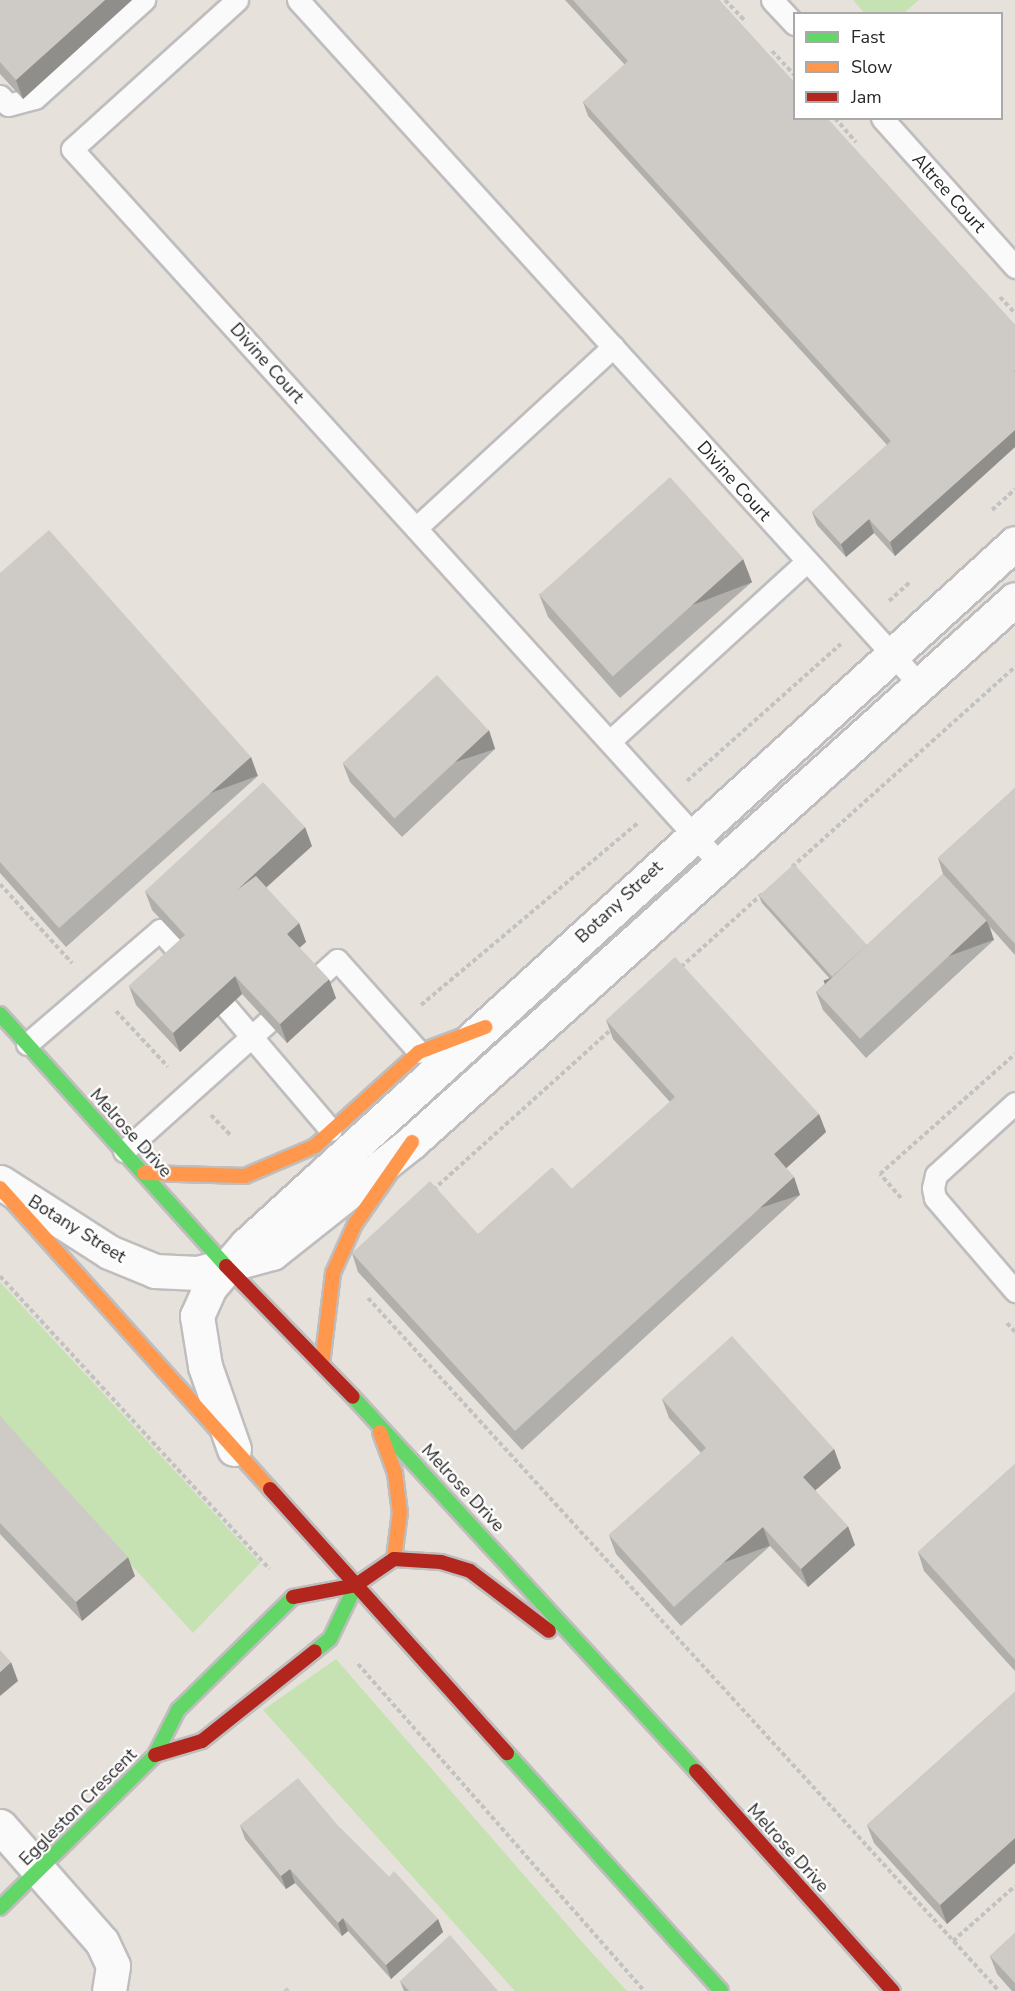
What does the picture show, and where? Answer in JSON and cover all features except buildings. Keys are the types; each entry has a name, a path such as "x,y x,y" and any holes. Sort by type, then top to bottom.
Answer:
{"main road":[{"name":"Melrose Drive","path":"0,1014 227,1267 377,1422 894,1991"},
{"path":"144,1173 245,1176 315,1146 419,1052 485,1027"},
{"path":"322,1364 333,1273 355,1224 412,1142"},
{"path":"0,1188 721,1991"},
{"path":"377,1422 395,1473 400,1512 394,1559 441,1562 470,1571 539,1626 580,1646"},
{"name":"Eggleston Crescent","path":"0,1908 155,1755 178,1710 295,1595 356,1585 394,1559"},
{"name":"Eggleston Crescent","path":"155,1755 202,1741 330,1639 356,1585"}],"street":[{"name":"Botany Street","path":"235,1452 198,1336 197,1316 210,1287 227,1267 693,833 1015,543"},
{"name":"Botany Street","path":"0,1182 134,1265 198,1273 227,1267 287,1244 412,1142 1015,599"},
{"path":"0,1826 38,1873 102,1942 113,1966 109,1991"}],"lane":[{"path":"0,96 8,105 35,99 144,0"},
{"name":"Divine Court","path":"237,0 72,149 721,865"},
{"name":"Divine Court","path":"298,0 920,685"},
{"path":"772,0 793,22"},
{"name":"Altree Court","path":"884,120 1015,267"},
{"path":"416,528 613,347"},
{"path":"610,741 807,561"},
{"path":"27,1044 160,930 185,959"},
{"path":"317,978 337,960 419,1052"},
{"path":"227,1008 331,1130"},
{"path":"124,1151 268,1022"},
{"path":"1015,1103 936,1175 933,1188 935,1198 1015,1291"}],"path":[{"path":"988,513 1015,489"},
{"path":"396,1026 664,801 917,576"},
{"path":"785,873 1015,667"},
{"path":"0,884 246,1152 245,1176"},
{"path":"670,976 768,889"},
{"path":"423,1199 617,1024"},
{"path":"880,1174 1015,1054"},
{"path":"333,1273 352,1280 999,1991"},
{"path":"0,1276 260,1563 276,1573"},
{"path":"352,1656 644,1991"},
{"path":"953,1941 1015,1886"}],"green space":[{"path":"853,0 919,0 905,12 863,12"},
{"path":"0,1282 260,1563 193,1633 0,1420"},
{"path":"336,1659 627,1991 515,1991 263,1710"}],"traffic: fast":[{"path":"0,1014 226,1266"},
{"path":"353,1397 696,1771"},
{"path":"315,1651 330,1639 356,1585"},
{"path":"0,1908 155,1755 178,1710 293,1597"},
{"path":"507,1753 721,1991"}],"traffic: slow":[{"path":"144,1173 245,1176 315,1146 419,1052 485,1027"},
{"path":"322,1364 333,1273 355,1224 412,1142"},
{"path":"0,1188 270,1489"},
{"path":"380,1432 395,1473 400,1512 394,1559"}],"traffic: jam":[{"path":"226,1266 353,1397"},
{"path":"270,1489 507,1753"},
{"path":"293,1597 356,1585 394,1559 441,1562 470,1571 549,1631"},
{"path":"155,1755 202,1741 315,1651"},
{"path":"696,1771 893,1991"}]}
